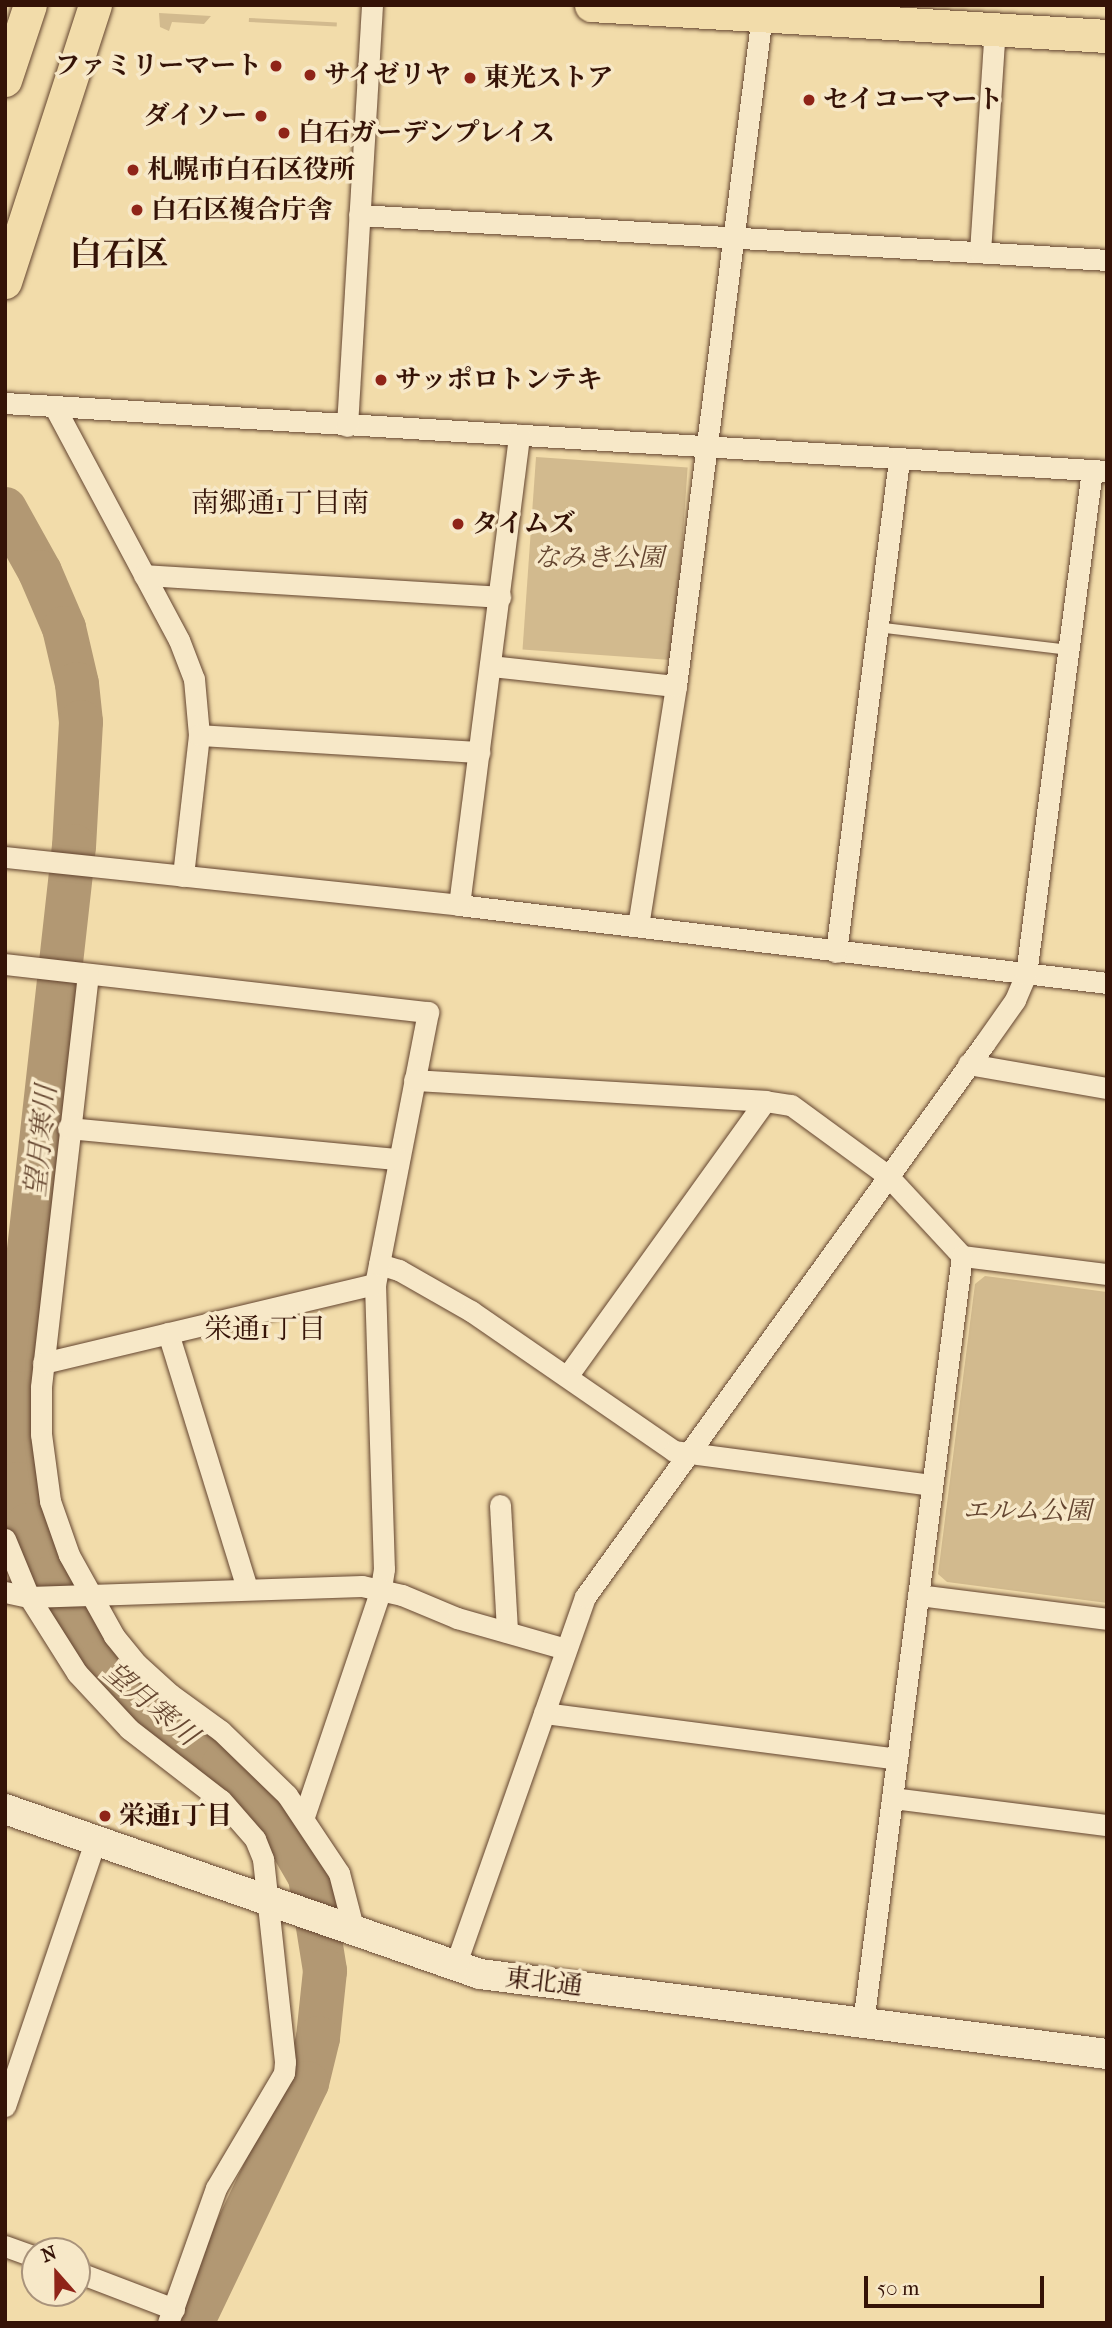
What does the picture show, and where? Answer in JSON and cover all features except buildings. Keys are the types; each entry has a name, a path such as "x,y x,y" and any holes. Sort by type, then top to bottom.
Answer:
{"main road":[{"path":"5,80 30,5"},
{"path":"5,282 95,5"},
{"path":"591,5 1107,36"}],"street":[{"path":"347,426 372,5"},
{"path":"638,926 676,686 762,15"},
{"path":"980,252 995,29"},
{"path":"359,215 1107,260"},
{"path":"5,403 1099,470 1069,650 1026,974 1014,1000 984,1044 585,1597 454,1966"},
{"path":"54,406 187,657 198,699 199,735 183,876"},
{"path":"459,905 519,435"},
{"path":"836,952 899,458"},
{"path":"145,575 500,597"},
{"path":"491,666 676,686"},
{"path":"199,735 479,752"},
{"path":"5,857 459,905 1107,983"},
{"path":"5,964 428,1012 377,1274 384,1569 381,1590 304,1817"},
{"path":"81,973 43,1363 40,1416 50,1501 80,1594 137,1664 170,1694 221,1731 269,1776 304,1817 339,1873 349,1929"},
{"path":"968,1064 1107,1088"},
{"path":"414,1080 765,1101 791,1105 888,1176 962,1256 1107,1274"},
{"path":"568,1375 765,1101"},
{"path":"68,1128 399,1159"},
{"path":"863,2023 962,1256"},
{"path":"43,1363 168,1333 377,1274 400,1270 471,1311 568,1375 674,1451 932,1485"},
{"path":"168,1333 247,1588"},
{"path":"500,1505 507,1632"},
{"path":"5,1539 63,1655 101,1701 129,1729 221,1800 255,1839 278,1904 284,2073 216,2188 171,2316 91,2279"},
{"path":"5,1592 36,1597 362,1586 402,1595 457,1618 566,1649"},
{"path":"918,1595 1107,1619"},
{"path":"544,1713 897,1759"},
{"path":"892,1798 1107,1825"},
{"name":"東北通","path":"5,1809 480,1974 1107,2054"},
{"path":"5,2106 94,1841"}],"lane":[{"path":"876,627 1069,650"}],"green space":[{"path":"159,13 211,16 204,24 172,22 169,31 160,27"},
{"path":"249,18 337,23 337,27 249,22"},
{"name":"なみき公園","path":"536,457 688,468 674,660 523,650"},
{"name":"エルム公園","path":"985,1276 1107,1292 1107,1603 947,1582 938,1574 975,1284"}],"waterway":[{"name":"望月寒川","path":"5,509 40,572 64,628 77,684 81,722 74,846 13,1393 18,1484 28,1525 48,1579 65,1612 100,1663 144,1704 224,1764 264,1805 285,1834 310,1877 325,1971 318,2038 307,2083 192,2323"}],"place":[{"name":"ファミリーマート","path":"276,66"},
{"name":"サイゼリヤ","path":"310,75"},
{"name":"東光ストア","path":"470,78"},
{"name":"セイコーマート","path":"809,100"},
{"name":"ダイソー","path":"261,116"},
{"name":"白石ガーデンプレイス","path":"284,133"},
{"name":"札幌市白石区役所","path":"133,170"},
{"name":"白石区複合庁舎","path":"137,210"},
{"name":"サッポロトンテキ","path":"381,380"},
{"name":"タイムズ","path":"458,524"},
{"name":"栄通1丁目","path":"105,1816"}],"district":[{"name":"白石区","path":"119,255"},
{"name":"南郷通1丁目南","path":"280,503"},
{"name":"栄通1丁目","path":"265,1329"}]}
